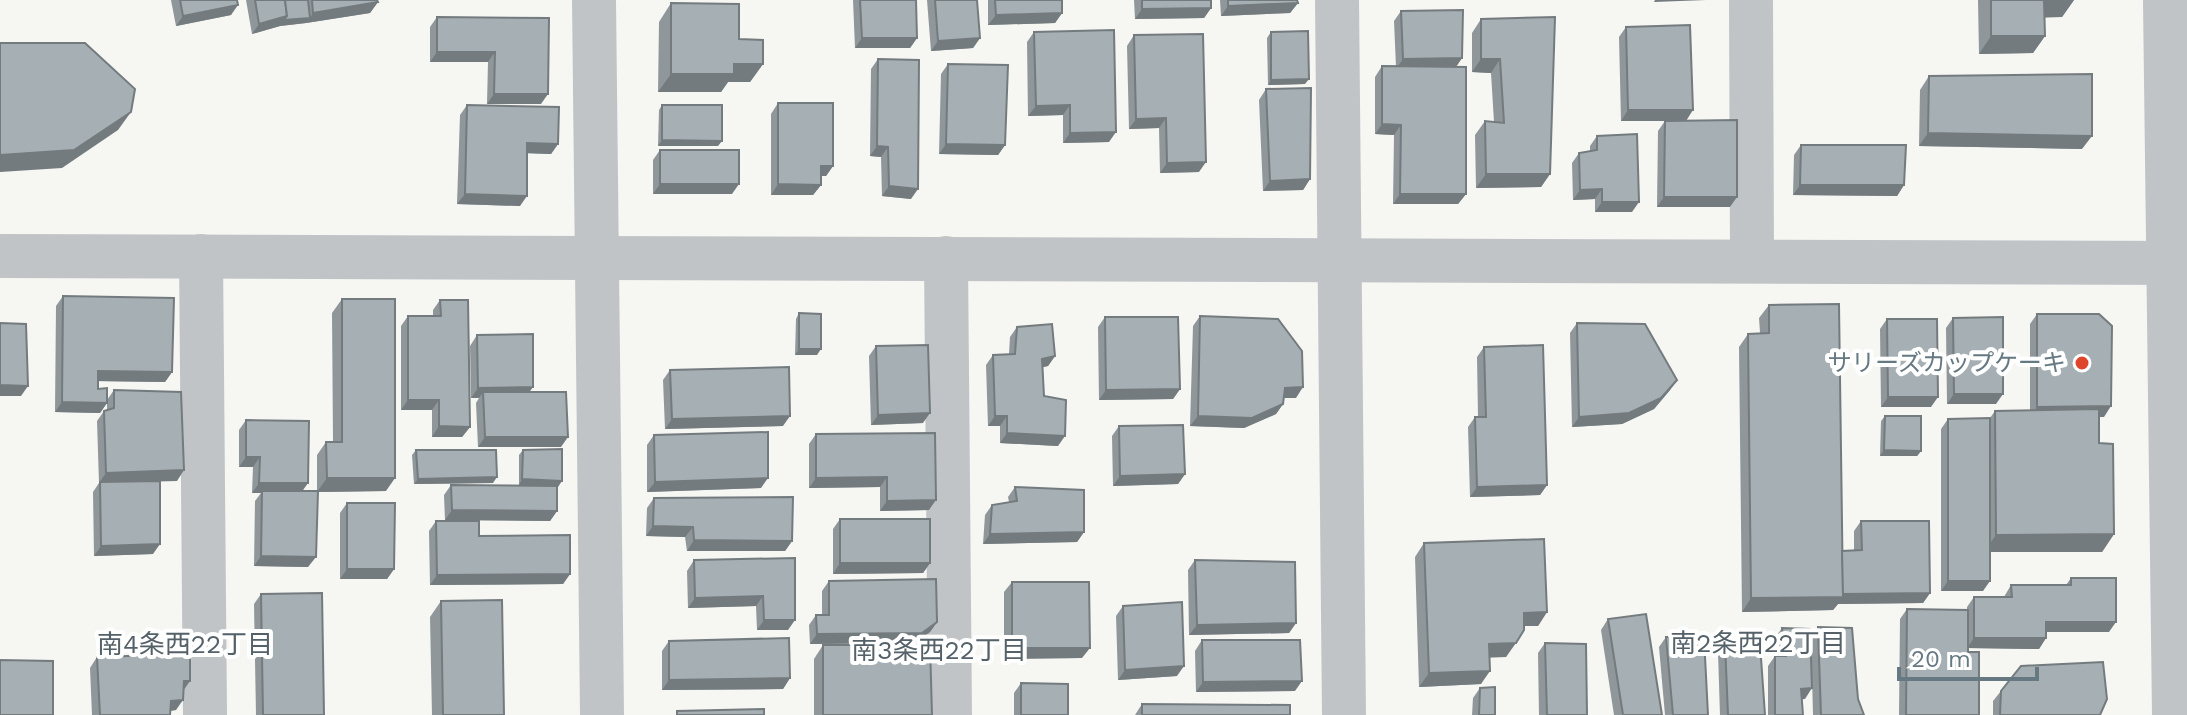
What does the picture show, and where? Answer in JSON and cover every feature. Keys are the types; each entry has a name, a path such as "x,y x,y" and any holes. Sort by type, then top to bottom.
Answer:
{"street":[{"path":"594,0 602,715"},
{"path":"1337,0 1344,715"},
{"path":"1751,0 1752,260"},
{"path":"2165,0 2178,263 2174,715"},
{"path":"0,256 2178,263"},
{"path":"201,256 205,715"},
{"path":"946,258 950,715"}],"building":[{"path":"180,0 237,0 238,5 183,16"},
{"path":"255,0 285,0 287,16 259,24"},
{"path":"285,0 308,0 310,18 284,20 287,16"},
{"path":"312,0 377,0 378,2 313,13"},
{"path":"860,0 916,0 917,38 862,38"},
{"path":"935,0 977,0 980,38 938,41"},
{"path":"995,0 1062,0 1062,13 996,15"},
{"path":"1142,0 1211,0 1211,8 1142,9"},
{"path":"1228,0 1297,0 1298,3 1228,6"},
{"path":"1991,0 2044,0 2045,36 1991,36"},
{"path":"671,3 739,4 739,39 763,40 763,64 734,64 734,74 671,74"},
{"path":"1463,10 1462,58 1403,59 1401,11"},
{"path":"437,17 549,18 548,94 494,94 495,52 437,52"},
{"path":"1555,17 1550,174 1486,174 1485,121 1504,123 1500,59 1481,59 1481,19"},
{"path":"1690,25 1693,110 1628,110 1626,27"},
{"path":"1114,30 1116,132 1070,133 1070,105 1036,106 1034,32"},
{"path":"1308,31 1309,79 1271,80 1271,32"},
{"path":"1203,34 1206,162 1167,163 1166,118 1136,119 1134,35"},
{"path":"0,43 85,43 135,89 131,112 74,150 0,155"},
{"path":"878,59 919,60 918,189 889,186 888,147 877,146"},
{"path":"948,64 1008,65 1005,145 946,144"},
{"path":"1382,66 1466,67 1466,194 1400,194 1401,125 1382,124"},
{"path":"2092,74 2092,136 1928,133 1929,76"},
{"path":"1311,88 1310,179 1270,181 1266,89"},
{"path":"778,103 833,103 833,166 821,166 821,185 778,184"},
{"path":"467,105 559,107 558,144 527,143 527,196 465,194"},
{"path":"662,105 722,105 722,141 662,140"},
{"path":"1737,120 1737,197 1664,197 1665,121"},
{"path":"1637,134 1639,202 1602,202 1602,189 1580,190 1579,153 1597,150 1597,136"},
{"path":"1801,145 1906,145 1904,185 1800,185"},
{"path":"660,150 739,150 739,184 660,184"},
{"path":"63,296 174,298 172,372 98,371 98,389 107,388 107,403 62,402"},
{"path":"342,299 395,299 395,478 327,478 326,442 342,442"},
{"path":"440,300 468,300 470,427 439,426 439,400 408,400 408,316 441,316"},
{"path":"1839,304 1843,597 1751,598 1748,334 1769,333 1769,305"},
{"path":"799,313 821,314 821,349 799,349"},
{"path":"2037,314 2099,314 2112,326 2111,406 2037,407"},
{"path":"1200,316 1278,319 1302,351 1303,387 1285,388 1283,404 1252,418 1198,416"},
{"path":"1105,317 1178,317 1180,389 1106,390"},
{"path":"2003,317 2003,394 1954,394 1953,318"},
{"path":"1887,319 1937,319 1938,397 1888,397"},
{"path":"0,323 26,324 28,386 0,385"},
{"path":"1577,323 1645,324 1677,380 1661,398 1629,413 1579,417"},
{"path":"1052,324 1055,356 1042,359 1044,396 1066,400 1065,436 1007,433 1007,416 995,416 993,355 1015,354 1017,327"},
{"path":"533,334 533,387 478,388 477,335"},
{"path":"928,345 930,413 878,415 876,346"},
{"path":"1543,345 1547,485 1477,487 1475,417 1486,417 1484,347"},
{"path":"789,367 790,416 672,419 670,370"},
{"path":"114,390 181,392 184,470 106,473 104,411 114,408"},
{"path":"483,392 566,392 568,437 485,437"},
{"path":"2099,409 2099,443 2113,444 2114,534 1996,535 1995,411"},
{"path":"1885,416 1921,416 1921,451 1884,450"},
{"path":"1990,418 1990,581 1948,581 1948,419"},
{"path":"246,420 309,421 308,483 259,483 260,457 246,457"},
{"path":"1183,425 1185,474 1120,476 1119,426"},
{"path":"768,432 768,478 655,482 654,435"},
{"path":"935,433 936,500 887,501 887,477 816,478 816,434"},
{"path":"562,449 562,481 522,479 523,450"},
{"path":"416,450 496,450 497,477 418,479"},
{"path":"160,481 160,544 101,546 100,482"},
{"path":"451,485 557,486 557,511 452,510"},
{"path":"1015,487 1084,490 1084,532 990,534 992,505 1017,501"},
{"path":"262,491 318,491 316,557 261,556"},
{"path":"793,497 792,541 694,540 693,527 653,526 654,498"},
{"path":"347,503 395,503 394,569 347,569"},
{"path":"840,519 930,519 930,563 840,563"},
{"path":"436,521 479,521 479,536 570,535 570,574 437,575"},
{"path":"1861,521 1929,521 1930,593 1843,594 1842,551 1862,550"},
{"path":"1544,539 1547,612 1524,613 1524,630 1516,643 1489,644 1490,671 1429,673 1424,543"},
{"path":"795,558 795,620 764,620 763,596 695,598 694,560"},
{"path":"1195,560 1295,562 1296,623 1197,625"},
{"path":"2071,578 2116,578 2116,622 2046,622 2046,638 1974,638 1974,597 2012,597 2011,585 2071,585"},
{"path":"936,579 937,622 922,633 817,634 816,615 829,615 829,581"},
{"path":"1012,582 1089,582 1090,648 1012,648"},
{"path":"322,593 324,715 263,715 261,594"},
{"path":"502,600 504,715 443,715 441,601"},
{"path":"1182,602 1184,666 1125,670 1123,606"},
{"path":"1907,609 1968,610 1968,652 1979,652 1979,715 1906,715"},
{"path":"1646,614 1662,715 1623,715 1608,619"},
{"path":"1818,627 1852,628 1858,699 1864,715 1821,715"},
{"path":"1782,628 1810,629 1812,688 1801,689 1803,715 1775,715 1775,656 1786,656"},
{"path":"1666,637 1704,637 1708,715 1673,715"},
{"path":"789,638 790,678 669,680 669,641"},
{"path":"1202,640 1300,640 1302,681 1203,682"},
{"path":"1725,642 1760,644 1765,715 1728,715"},
{"path":"1545,643 1586,644 1587,715 1547,715"},
{"path":"823,645 930,645 932,715 823,715"},
{"path":"190,654 190,681 184,681 183,700 171,701 170,715 100,715 97,657"},
{"path":"0,660 53,661 53,715 0,715"},
{"path":"2103,662 2107,699 2100,715 2000,715 2001,691 2021,666"},
{"path":"1021,683 1068,684 1068,715 1021,715"},
{"path":"1495,687 1495,715 1479,715 1480,688"},
{"path":"1142,704 1290,705 1290,715 1142,715"},
{"path":"764,709 764,715 677,715 677,711"}],"place":[{"name":"サリーズカップケーキ","path":"2082,363"}],"district":[{"name":"南2条西22丁目","path":"1758,643"},
{"name":"南4条西22丁目","path":"185,644"},
{"name":"南3条西22丁目","path":"939,650"}]}
